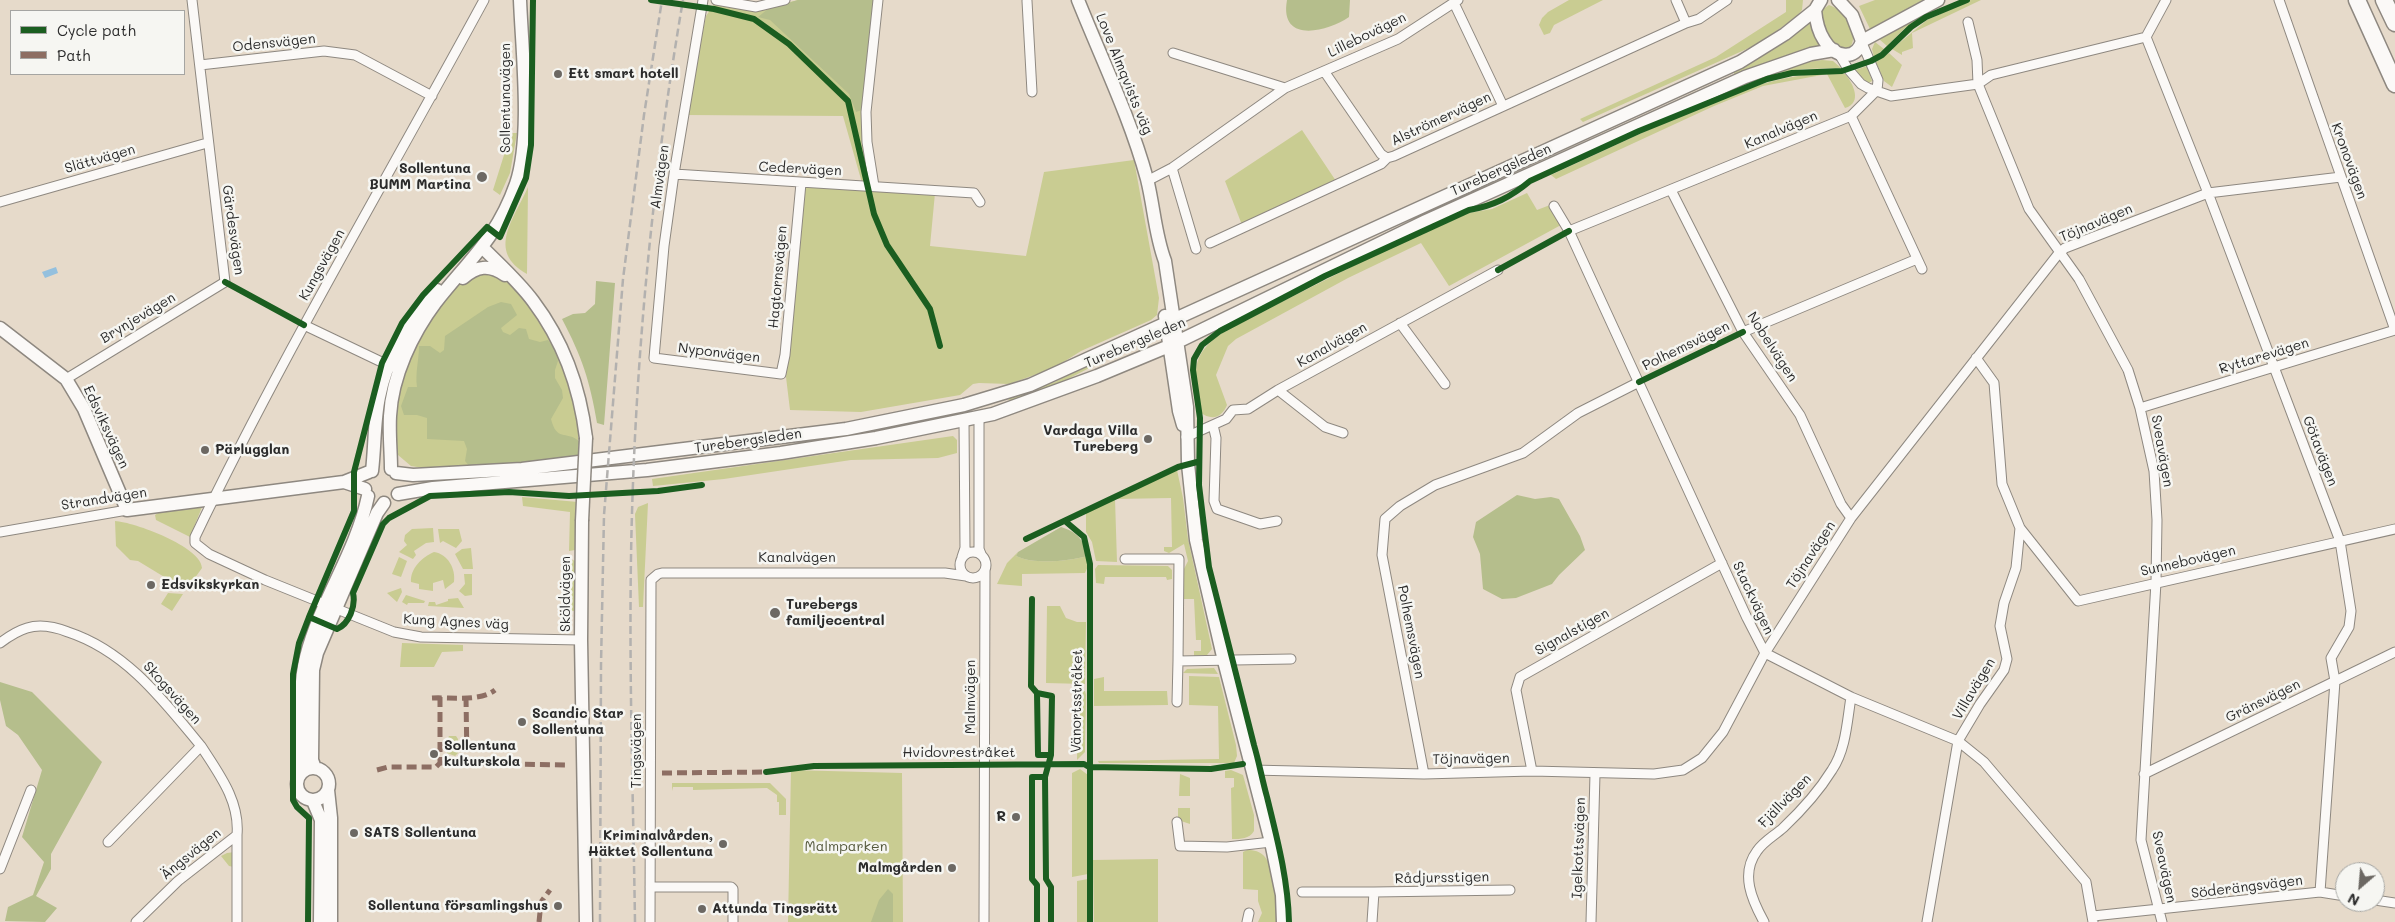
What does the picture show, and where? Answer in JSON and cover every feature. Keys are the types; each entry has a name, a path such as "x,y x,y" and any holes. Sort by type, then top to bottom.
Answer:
{"highway":[{"path":"2352,0 2384,60"},
{"path":"2357,0 2395,84"},
{"path":"2384,0 2395,23"}],"street":[{"name":"Gärdesvägen","path":"192,0 207,143 225,282"},
{"name":"Kungsvägen","path":"198,546 195,537 213,498 304,325 484,0"},
{"name":"Sollentunavägen","path":"370,471 379,397 394,368 437,301 483,248 507,206 516,183 522,160 524,126 520,0"},
{"name":"Almvägen","path":"654,358 664,246 703,0"},
{"path":"716,0 756,6 784,0"},
{"path":"874,186 867,142 866,112 878,0"},
{"path":"1025,0 1032,92"},
{"name":"Love Almqvists väg","path":"1078,0 1123,104 1147,181 1159,247 1158,264 1187,407 1186,437 1196,540 1224,661 1271,842 1282,894 1283,922"},
{"path":"1676,0 1686,23"},
{"name":"Alströmervägen","path":"1210,243 1381,164 1387,158 1686,23 1699,19 1727,0"},
{"path":"1839,0 1848,0"},
{"path":"1839,0 1852,15 1878,80 1877,90"},
{"name":"Turebergsleden","path":"384,503 392,501 398,494 433,488 648,470 772,454 979,419 1097,376 1173,344 1426,221 1745,77 1811,54 1836,52 1849,56 1856,53 1862,42 1938,0"},
{"path":"1836,52 1861,84 1868,88 1897,96 1944,87 1978,84 1990,75 2146,37 2166,0"},
{"name":"Kronovägen","path":"2279,0 2395,330"},
{"path":"1455,1 1503,106"},
{"name":"Lillebovägen","path":"1147,181 1172,168 1285,88 1398,39 1455,1"},
{"name":"Turebergsleden","path":"1816,4 1821,34 1836,52"},
{"name":"Turebergsleden","path":"370,471 382,467 413,475 522,469 846,429 969,404 1030,385 1731,66 1785,34 1816,4"},
{"name":"Sveavägen","path":"1968,22 1977,60 1978,84 2029,209 2079,279 2128,370 2140,408 2154,471 2157,520 2156,582 2141,840 2162,922"},
{"name":"Götavägen","path":"2146,37 2208,193 2340,541 2351,611 2349,627 2331,658 2335,681 2320,892"},
{"name":"Odensvägen","path":"200,65 324,51 355,55 432,96"},
{"path":"1173,53 1285,88"},
{"path":"1324,71 1381,154 1387,158"},
{"name":"Kanalvägen","path":"1569,231 1851,116 1877,90"},
{"path":"1851,116 1922,269"},
{"name":"Slättvägen","path":"0,202 207,143"},
{"path":"1172,168 1196,249"},
{"name":"Cedervägen","path":"674,174 974,193 980,202"},
{"name":"Töjnavägen","path":"1252,770 1424,774 1532,771 1654,774 1683,770 1702,758 1723,732 1765,653 1851,518 2059,253 2065,248 2208,193 2341,177"},
{"name":"Hagtornsvägen","path":"781,374 785,355 801,183"},
{"name":"Nobelvägen","path":"1671,190 1744,332 1800,415 1841,504 1851,518"},
{"name":"Stackvägen","path":"1554,206 1569,231 1722,564 1765,653 1851,697 1958,741 1984,762 2086,882 2093,919"},
{"name":"Sollentunavägen","path":"394,471 390,414 394,368 401,337 424,304 446,280 483,248"},
{"name":"Sköldvägen","path":"483,248 533,300 556,336 578,387 586,438 582,521 581,640 586,922"},
{"name":"Polhemsvägen","path":"1744,332 1917,259"},
{"name":"Sollentunavägen","path":"437,301 472,270 484,266"},
{"name":"Sköldvägen","path":"484,266 497,270 517,284"},
{"name":"Kanalvägen","path":"1186,437 1226,419 1233,410 1248,409 1278,390 1498,270"},
{"name":"Brynjevägen","path":"66,379 225,282"},
{"path":"1400,324 1445,384"},
{"path":"304,325 394,368"},
{"name":"Edsviksvägen","path":"0,328 66,379 84,408 127,510"},
{"name":"Ryttarevägen","path":"2140,408 2395,330"},
{"name":"Nyponvägen","path":"654,358 781,374"},
{"name":"Villavägen","path":"1927,922 1958,741 1980,704 2004,670 2007,659 2000,626 2004,603 2016,568 2020,528 2002,484 1994,383 1976,358"},
{"name":"Polhemsvägen","path":"1424,774 1382,555 1385,520 1400,506 1435,485 1523,453 1578,413 1639,382"},
{"path":"1278,390 1325,427 1343,433"},
{"path":"968,577 979,576 985,570 986,561 979,549 979,419 969,404"},
{"path":"969,404 964,422 965,548 960,569 984,591"},
{"path":"1213,425 1216,438 1214,501 1217,509 1260,524 1276,521"},
{"path":"213,498 344,482 370,471"},
{"path":"328,790 323,797 313,800 303,796 296,787 301,772 304,669 330,607 364,516 365,479 370,471"},
{"path":"394,471 400,485 398,494"},
{"path":"315,768 312,760 313,670 317,653 330,607 377,513 384,503 374,501 366,493 344,482"},
{"name":"Strandvägen","path":"0,532 127,510 213,498"},
{"name":"Sunnebovägen","path":"2020,528 2078,601 2395,529"},
{"name":"Kung Agnes väg","path":"198,546 209,554 256,576 394,632 421,637 581,640"},
{"path":"945,573 973,551 981,554"},
{"path":"1125,559 1179,559 1177,702"},
{"name":"Signalstigen","path":"1532,771 1516,690 1520,677 1722,564"},
{"name":"Malmvägen","path":"984,922 985,570"},
{"name":"Kanalvägen","path":"651,580 658,574 945,573 968,577"},
{"name":"Tingsvägen","path":"650,922 651,580"},
{"name":"Skogsvägen","path":"0,643 28,628 53,627 88,638 118,657 154,690 201,746 108,842"},
{"name":"Gränsvägen","path":"2144,774 2395,652"},
{"path":"1178,661 1290,659"},
{"name":"Fjällvägen","path":"1764,922 1752,900 1749,887 1752,859 1764,843 1803,807 1832,771 1842,753 1851,697"},
{"name":"Ängsvägen","path":"136,922 178,881 237,835 237,810 228,790 201,746"},
{"path":"301,772 315,768 324,772 328,778 331,818 331,922"},
{"name":"Igelkottsvägen","path":"1591,922 1595,774"},
{"path":"0,869 2,858 31,790"},
{"path":"313,800 320,820 320,922"},
{"path":"1177,822 1180,846 1227,847 1271,842"},
{"path":"237,835 237,922"},
{"path":"650,887 731,887 733,889 733,922"},
{"name":"Rådjursstigen","path":"1302,892 1510,890"},
{"path":"1372,922 1374,892"},
{"name":"Söderängsvägen","path":"2093,919 2320,892 2335,894"}],"green space":[{"path":"798,0 862,110 871,183 862,183 843,116 686,115 706,16 714,4 753,11"},
{"path":"798,0 875,0 862,110 856,112 849,94 770,20 758,17 768,9"},
{"path":"1287,0 1350,0 1349,17 1318,30 1307,31 1297,29 1290,23 1286,14"},
{"path":"1569,0 1603,0 1554,25 1550,33 1544,35 1539,25 1542,18 1548,12"},
{"path":"1786,0 1803,0 1802,10 1796,17 1758,44 1583,122 1580,119 1716,57 1786,12"},
{"path":"1875,0 1923,0 1870,29 1859,6"},
{"path":"1971,0 1981,0 1912,33 1913,48 1902,52 1902,55 1892,49 1927,20"},
{"path":"1829,5 1841,12 1850,24 1853,37 1849,49 1837,47 1828,37 1823,23 1822,10"},
{"path":"1928,12 1905,28 1887,46 1879,39"},
{"path":"1811,22 1821,47 1786,56 1735,75 1733,72 1769,52"},
{"path":"1875,42 1884,49 1874,57 1872,49"},
{"path":"1889,53 1902,65 1892,87 1884,81 1876,62"},
{"path":"1833,61 1841,68 1803,69 1776,73 1808,62"},
{"path":"1867,66 1872,81 1867,84 1853,71"},
{"path":"1823,73 1845,74 1855,92 1854,102 1845,108 1827,74 1763,86 1714,106 1556,179 1551,175 1719,99 1780,79"},
{"path":"1302,130 1336,181 1242,225 1225,181"},
{"path":"513,133 517,133 510,173 500,195 493,190 510,136"},
{"path":"1134,160 1159,298 1157,315 1151,320 1081,351 1054,368 1009,384 973,384 960,395 861,412 790,410 786,377 804,187 810,185 935,193 930,246 1026,256 1044,172"},
{"path":"528,187 527,274 515,265 508,255 506,245 511,223"},
{"path":"1527,193 1537,210 1550,205 1561,225 1449,286 1421,243 1348,278 1236,339 1228,346 1216,375 1227,405 1222,413 1216,417 1208,417 1200,412 1196,374 1197,365 1205,348 1226,330 1369,258 1469,213 1492,209"},
{"path":"478,271 499,276 515,289 539,321 560,357 573,396 577,416 578,457 436,470 411,466 398,455 395,433 397,408 403,380 413,352 426,326 442,302 459,283"},
{"path":"596,281 615,283 604,425 597,423 584,370 575,345 562,319 573,314 585,313 595,304"},
{"path":"501,302 511,304 517,315 501,328 503,332 510,335 519,328 526,329 529,339 540,342 548,340 555,350 558,361 555,378 562,390 563,398 551,419 556,431 579,441 578,457 471,468 465,461 467,449 464,441 427,439 427,418 417,415 404,415 401,406 408,387 417,387 419,346 430,346 440,353 444,350 445,336 488,307"},
{"path":"1098,359 1099,363 1064,381 1010,403 1008,398 1055,382"},
{"path":"953,436 957,440 957,453 938,458 851,460 724,479 653,486 652,479"},
{"path":"1177,470 1183,498 1188,539 1212,649 1207,655 1194,656 1194,651 1201,651 1201,640 1196,640 1194,599 1183,599 1184,569 1188,561 1184,544 1169,553 1164,551 1164,547 1172,547 1171,498 1115,499 1117,562 1096,561 1092,542 1086,532 1086,511"},
{"path":"1517,495 1535,499 1551,497 1559,499 1580,536 1585,550 1552,584 1516,598 1502,599 1483,589 1480,554 1473,537 1476,522"},
{"path":"522,497 578,502 575,550 569,551 570,512 523,506"},
{"path":"648,503 643,607 639,607 635,514 638,507"},
{"path":"202,507 190,537 156,520 155,515 158,513"},
{"path":"115,521 137,526 166,537 191,552 199,560 202,568 187,589 138,561 130,560 116,546"},
{"path":"1061,527 1079,537 1088,556 1061,561 1042,561 1016,556 1018,552"},
{"path":"433,528 434,542 426,543 414,551 416,555 413,559 399,552 407,545 404,541 405,535 412,529"},
{"path":"438,529 459,529 462,541 456,548 443,541 440,543"},
{"path":"471,548 473,569 463,569 455,554 462,549"},
{"path":"434,552 439,553 450,563 454,572 454,582 445,589 443,580 433,583 433,591 419,589 419,584 411,582 412,573 421,560"},
{"path":"1018,552 1016,556 1042,561 1061,561 1088,556 1088,566 1085,573 1022,574 1022,586 997,584 1007,563"},
{"path":"399,557 407,561 401,577 392,574"},
{"path":"569,559 576,561 574,611 569,611"},
{"path":"1098,565 1168,566 1172,570 1172,579 1167,580 1166,577 1105,577 1104,584 1096,583 1095,569"},
{"path":"464,574 472,574 472,595 465,596 459,591 465,584"},
{"path":"401,588 402,592 397,602 387,593"},
{"path":"168,593 183,594 172,611 161,604"},
{"path":"406,595 425,601 424,603 408,603 407,605 402,602"},
{"path":"458,598 464,608 428,606 429,602 435,602 436,605 448,601 448,599"},
{"path":"1047,606 1060,606 1066,618 1077,622 1086,622 1085,684 1046,683"},
{"path":"402,643 463,645 463,651 442,652 434,667 400,667"},
{"path":"1214,668 1218,674 1183,673 1187,669"},
{"path":"1189,676 1219,677 1236,745 1237,756 1234,763 1099,763 1098,761 1219,759 1218,706 1189,705"},
{"path":"1104,677 1104,691 1167,691 1168,705 1094,706 1094,679"},
{"path":"0,682 32,692 102,762 51,854 51,869 36,896 57,908 45,922 5,921 8,907 33,895 44,862 22,837 42,770 18,735 6,726 0,700"},
{"path":"1078,691 1085,691 1086,695 1085,752 1077,760"},
{"path":"449,736 456,736 458,739 458,753 455,756 447,753 447,740"},
{"path":"1080,769 1088,775 1088,874 1072,877 1072,773"},
{"name":"Malmparken","path":"791,770 902,773 903,922 788,922"},
{"path":"1231,770 1243,775 1254,815 1254,831 1250,836 1242,839 1232,839 1231,788 1234,787 1234,778 1225,778 1225,771"},
{"path":"1180,774 1190,778 1190,796 1179,796"},
{"path":"672,783 770,783 786,799 786,815 779,815 777,795 767,788 693,790 693,787 673,787 672,791"},
{"path":"1178,808 1190,808 1190,824 1178,820"},
{"path":"1247,850 1261,853 1268,863 1275,888 1278,922 1258,922 1262,913 1258,901 1258,890 1243,889 1243,852"},
{"path":"235,852 234,867 229,866 221,856"},
{"path":"1158,859 1158,922 1094,922 1093,860"},
{"path":"1088,879 1089,922 1077,922 1077,881"},
{"path":"888,889 893,894 893,922 871,922 879,900"}],"water":[{"path":"56,267 58,273 45,278 42,272"}],"railway":[{"path":"600,922 601,665 604,515 623,279 644,115 662,0"},
{"path":"635,922 630,615 634,449 648,255 655,191 683,0"}],"marked path":[{"path":"432,698 473,698 489,694 495,690"},
{"path":"440,697 440,763"},
{"path":"466,697 467,763"},
{"path":"377,770 388,767 436,767 440,763 568,765"},
{"path":"662,773 766,772"},
{"path":"539,922 541,902 550,890"}],"cycle path":[{"path":"308,922 309,818 297,807 293,800 293,674 299,643 354,511 354,472 382,363 402,323 423,295 487,227 500,237 526,178 531,145 533,0"},
{"path":"651,0 714,9 754,19 789,44 848,101 874,214 887,245 930,309 940,346"},
{"path":"1289,922 1287,890 1278,843 1209,567 1199,485 1200,418 1193,370 1194,359 1202,345 1220,331 1325,276 1469,210 1501,200 1516,192 1530,181 1639,131 1767,79 1792,73 1842,71 1871,61 1882,55 1911,27 1926,17 1967,0"},
{"path":"1498,270 1569,231"},
{"path":"225,282 304,325"},
{"path":"1639,382 1743,332"},
{"path":"1026,539 1178,467 1197,462"},
{"path":"309,617 337,629 341,627 351,614 353,593 383,524 389,518 430,496 509,492 569,496 658,491 702,485"},
{"name":"Vänortsstråket","path":"1065,521 1084,537 1090,564 1090,922"},
{"path":"1032,599 1031,686 1037,693 1038,755 1051,755 1045,777 1032,777 1032,879 1037,885 1037,922"},
{"path":"1037,693 1052,696 1051,755"},
{"name":"Hvidovrestråket","path":"766,772 814,766 1084,764 1089,767 1211,769 1243,764"},
{"path":"1045,777 1046,879 1051,887 1051,922"}],"place":[{"name":"Ett smart hotell","path":"558,74"},
{"name":"Sollentuna BUMM Martina","path":"482,177"},
{"name":"Vardaga Villa Tureberg","path":"1148,439"},
{"name":"Pärlugglan","path":"205,450"},
{"name":"Edsvikskyrkan","path":"151,585"},
{"name":"Turebergs familjecentral","path":"775,613"},
{"name":"Scandic Star Sollentuna","path":"522,722"},
{"name":"Sollentuna kulturskola","path":"434,754"},
{"name":"R","path":"1016,817"},
{"name":"SATS Sollentuna","path":"354,833"},
{"name":"Kriminalvården, Häktet Sollentuna","path":"723,844"},
{"name":"Malmgården","path":"952,868"},
{"name":"Sollentuna församlingshus","path":"558,906"},
{"name":"Attunda Tingsrätt","path":"702,909"}]}
